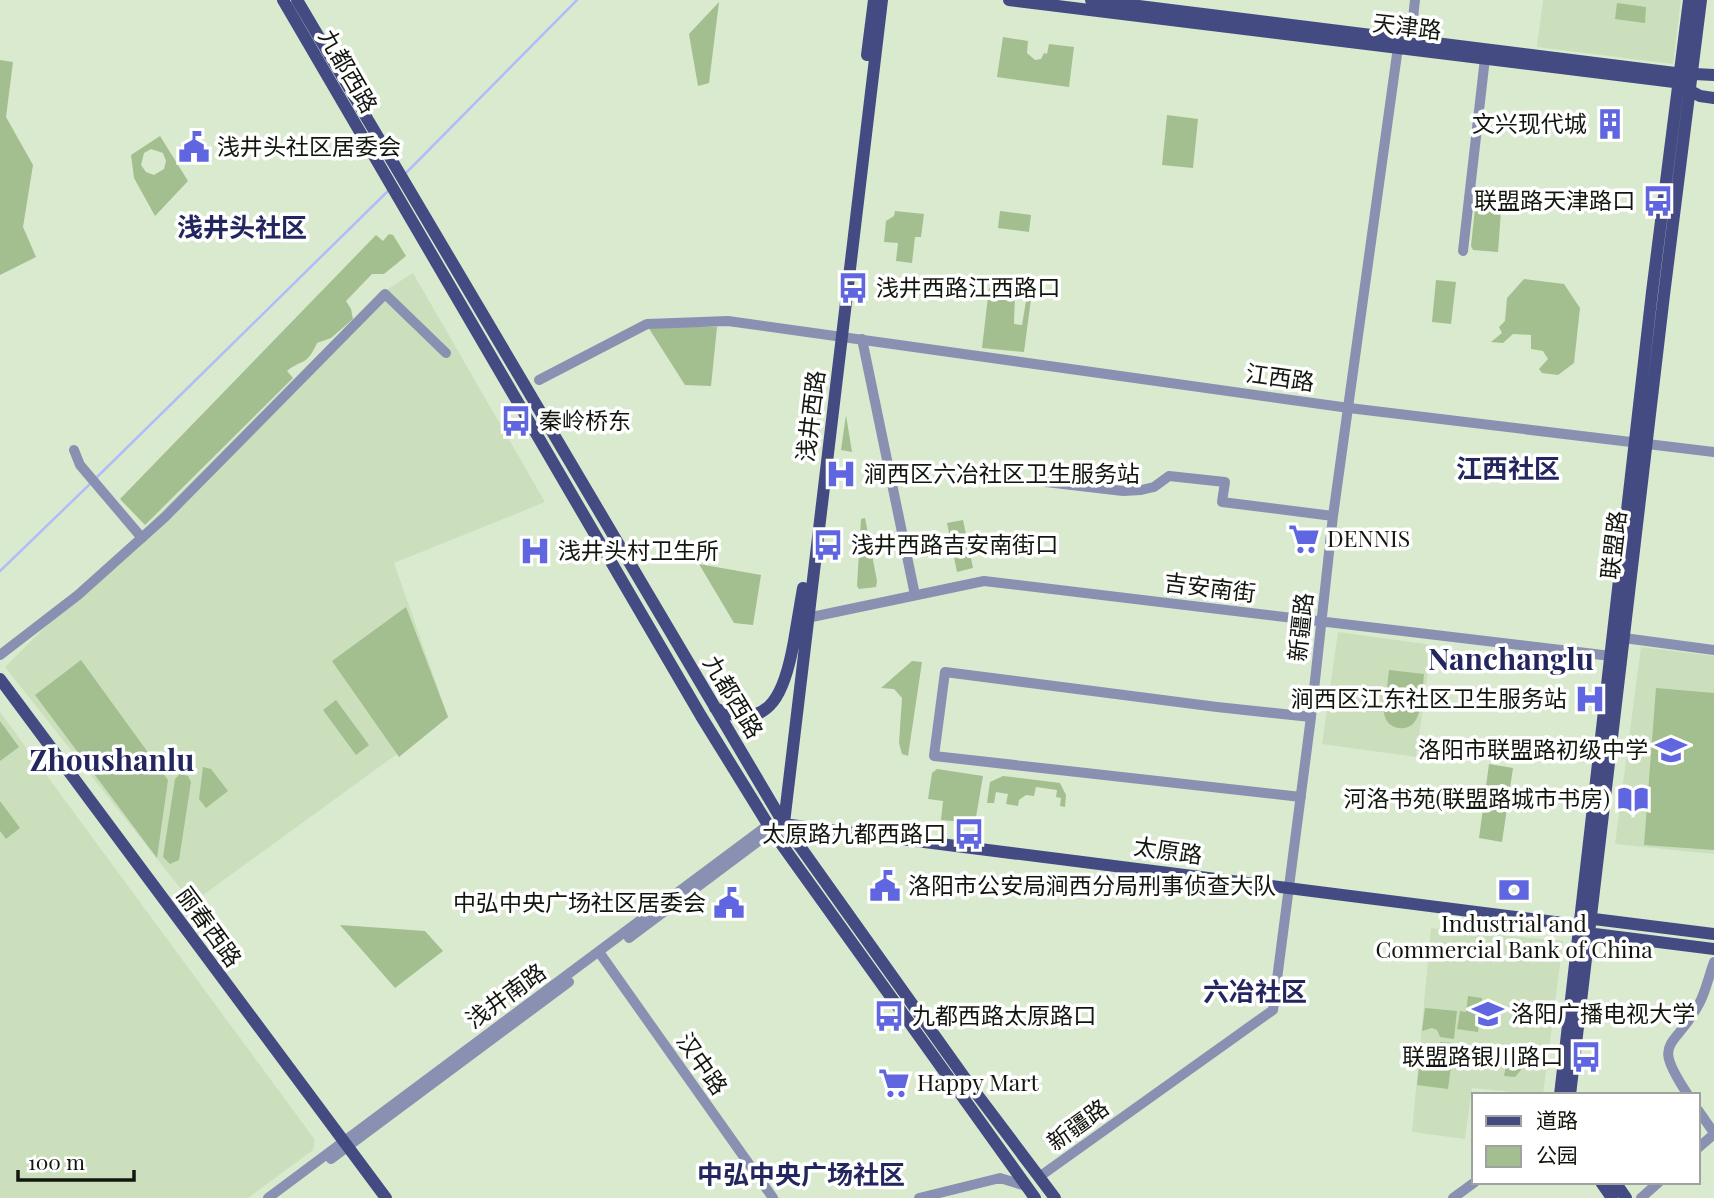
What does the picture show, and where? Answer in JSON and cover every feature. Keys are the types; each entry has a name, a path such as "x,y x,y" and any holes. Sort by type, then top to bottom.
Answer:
{"main road":[{"name":"九都西路","path":"282,0 701,716 770,828 1035,1198"},
{"name":"九都西路","path":"297,0 784,824 1055,1198"},
{"name":"浅井西路","path":"784,824 874,0"},
{"name":"浅井西路","path":"715,708 728,714 752,716 767,709 779,696 788,676 802,591 882,0"},
{"name":"天津路","path":"1009,0 1685,80 1700,96 1714,98"},
{"name":"天津路","path":"1091,0 1485,58 1685,80 1714,75"},
{"name":"联盟路","path":"1685,80 1689,0"},
{"name":"联盟路","path":"1560,1093 1624,638 1642,442 1652,292 1685,80 1701,0"},
{"name":"联盟路","path":"1586,918 1611,656 1642,442"},
{"name":"丽春西路","path":"0,679 342,1146 377,1198"},
{"name":"丽春西路","path":"0,692 342,1146 386,1198"},
{"name":"太原路","path":"770,828 784,824 1563,923 1584,933 1714,950"},
{"name":"太原路","path":"1563,923 1586,918 1714,934"},
{"name":"联盟路","path":"1570,1093 1584,933"}],"street":[{"name":"新疆路","path":"1039,1177 1273,1010 1311,716 1333,516 1415,0"},
{"path":"1463,251 1485,58"},
{"path":"0,655 78,595 165,517 385,294 446,354"},
{"name":"江西路","path":"539,380 647,324 728,321 1349,408 1714,452"},
{"path":"862,339 915,595"},
{"path":"74,450 80,465 142,538"},
{"path":"1046,482 1123,491 1154,487 1169,476 1225,482 1222,502 1333,516"},
{"name":"吉安南街","path":"807,618 984,580 1611,656"},
{"path":"1624,638 1714,650"},
{"path":"1301,797 934,756 945,672 1217,707 1311,716"},
{"name":"浅井南路","path":"268,1198 770,828"},
{"name":"汉中路","path":"601,955 773,1198"},
{"path":"1687,1093 1668,1061 1667,1052 1670,1043 1699,1004 1714,962"},
{"path":"1700,1113 1714,1134 1700,1146"},
{"name":"浅井南路","path":"276,1198 342,1146"},
{"path":"919,1198 1000,1178 1026,1186"},
{"path":"1453,1198 1472,1184"},
{"path":"1641,1198 1657,1184"}],"shaded area":[{"path":"1543,0 1681,0 1673,64 1537,47"},
{"path":"413,273 545,502 394,563 448,717 192,903 5,667 380,294"},
{"path":"1338,632 1432,645 1416,757 1322,744"},
{"name":"洛阳市联盟路初级中学","path":"1641,647 1714,656 1714,854 1615,844"},
{"path":"0,712 315,1140 313,1150 248,1198 0,1198"},
{"name":"洛阳广播电视大学","path":"1431,928 1563,941 1543,1093 1472,1088 1465,1139 1412,1132"}],"green space":[{"path":"719,2 709,83 698,86 689,34"},
{"path":"1617,3 1646,7 1645,23 1615,19"},
{"path":"1003,37 1028,41 1027,53 1035,60 1041,59 1044,53 1047,54 1049,44 1074,47 1069,87 997,77"},
{"path":"0,60 13,62 6,117 33,165 23,227 36,257 0,275"},
{"path":"1167,115 1198,119 1193,168 1162,165"},
{"path":"160,136 188,181 155,216 134,178 131,155","holes":["151,149 163,153 166,161 164,169 154,175 146,172 141,165 144,153"]},
{"path":"1482,204 1497,206 1501,211 1498,252 1473,250 1471,246 1475,208"},
{"path":"895,211 924,214 921,237 915,237 912,263 896,261 898,243 884,242 886,221 894,216"},
{"path":"1000,211 1031,215 1029,232 998,228"},
{"path":"389,234 393,235 406,256 384,274 372,274 346,301 353,319 331,338 317,343 307,359 287,371 293,378 145,525 120,499 376,235 383,241"},
{"path":"1524,279 1564,284 1580,308 1574,363 1558,375 1542,373 1539,369 1548,359 1543,351 1531,349 1531,335 1513,334 1503,343 1491,342 1502,333 1499,327 1505,321 1507,298"},
{"path":"1436,280 1456,282 1451,324 1432,322"},
{"path":"989,288 1015,292 1014,324 1022,325 1027,295 1031,291 1040,292 1039,300 1031,299 1024,352 982,348"},
{"path":"648,327 717,327 711,386 685,385"},
{"path":"846,415 852,452 841,450"},
{"path":"865,518 877,581 876,587 859,589 861,519"},
{"path":"963,520 973,568 957,572 947,523"},
{"path":"699,564 761,575 753,625 734,623"},
{"path":"406,607 448,717 399,757 332,661"},
{"path":"81,660 168,780 157,858 35,695"},
{"path":"912,661 922,662 908,756 902,754 899,743 902,698 894,689 881,688"},
{"path":"1389,670 1424,674 1420,709 1413,724 1407,728 1389,724 1384,714"},
{"path":"1656,688 1714,693 1714,850 1644,845"},
{"path":"336,700 369,745 356,755 323,710"},
{"path":"0,721 19,747 0,761"},
{"path":"1489,764 1513,768 1502,842 1479,838"},
{"path":"203,767 211,769 228,791 206,808 199,799"},
{"path":"937,769 983,776 975,823 941,820 943,801 928,799 932,773"},
{"path":"180,774 188,776 191,782 179,860 170,864 163,857 175,779"},
{"path":"1003,776 1060,783 1066,795 1065,807 1060,806 1061,798 1056,797 1057,790 1036,787 1034,796 1026,795 1019,800 1018,806 1006,804 1008,794 996,792 994,803 987,803 990,782"},
{"path":"0,801 20,828 6,839 0,831"},
{"path":"340,925 425,931 443,951 395,988"},
{"path":"1468,996 1482,998 1478,1032 1457,1029 1460,1011 1466,1012"},
{"path":"1425,1008 1457,1011 1454,1039 1440,1037 1437,1030 1432,1028 1422,1031"},
{"path":"1422,1042 1432,1048 1441,1042 1454,1043 1448,1089 1417,1085"},
{"path":"1507,1060 1520,1064 1521,1070 1515,1077 1504,1076"}],"waterway":[{"path":"405,174 577,0"},
{"path":"95,479 390,189"},
{"path":"0,571 91,483"}],"place":[{"name":"文兴现代城","path":"1610,124"},
{"name":"浅井头社区居委会","path":"194,147"},
{"name":"联盟路天津路口","path":"1658,201"},
{"name":"浅井西路江西路口","path":"853,288"},
{"name":"秦岭桥东","path":"516,421"},
{"name":"涧西区六冶社区卫生服务站","path":"841,474"},
{"name":"DENNIS","path":"1304,539"},
{"name":"浅井西路吉安南街口","path":"828,545"},
{"name":"浅井头村卫生所","path":"535,551"},
{"name":"涧西区江东社区卫生服务站","path":"1590,699"},
{"name":"洛阳市联盟路初级中学","path":"1671,750"},
{"name":"河洛书苑(联盟路城市书房)","path":"1633,799"},
{"name":"太原路九都西路口","path":"969,834"},
{"name":"洛阳市公安局涧西分局刑事侦查大队","path":"885,886"},
{"name":"Industrial and Commercial Bank of China","path":"1514,890"},
{"name":"中弘中央广场社区居委会","path":"729,903"},
{"name":"洛阳广播电视大学","path":"1488,1014"},
{"name":"九都西路太原路口","path":"889,1016"},
{"name":"联盟路银川路口","path":"1586,1057"},
{"name":"Happy Mart","path":"894,1083"}],"district":[{"name":"浅井头社区","path":"242,228"},
{"name":"江西社区","path":"1508,469"},
{"name":"Nanchanglu","path":"1511,660"},
{"name":"Zhoushanlu","path":"112,761"},
{"name":"六冶社区","path":"1255,992"},
{"name":"中弘中央广场社区","path":"801,1175"}]}
